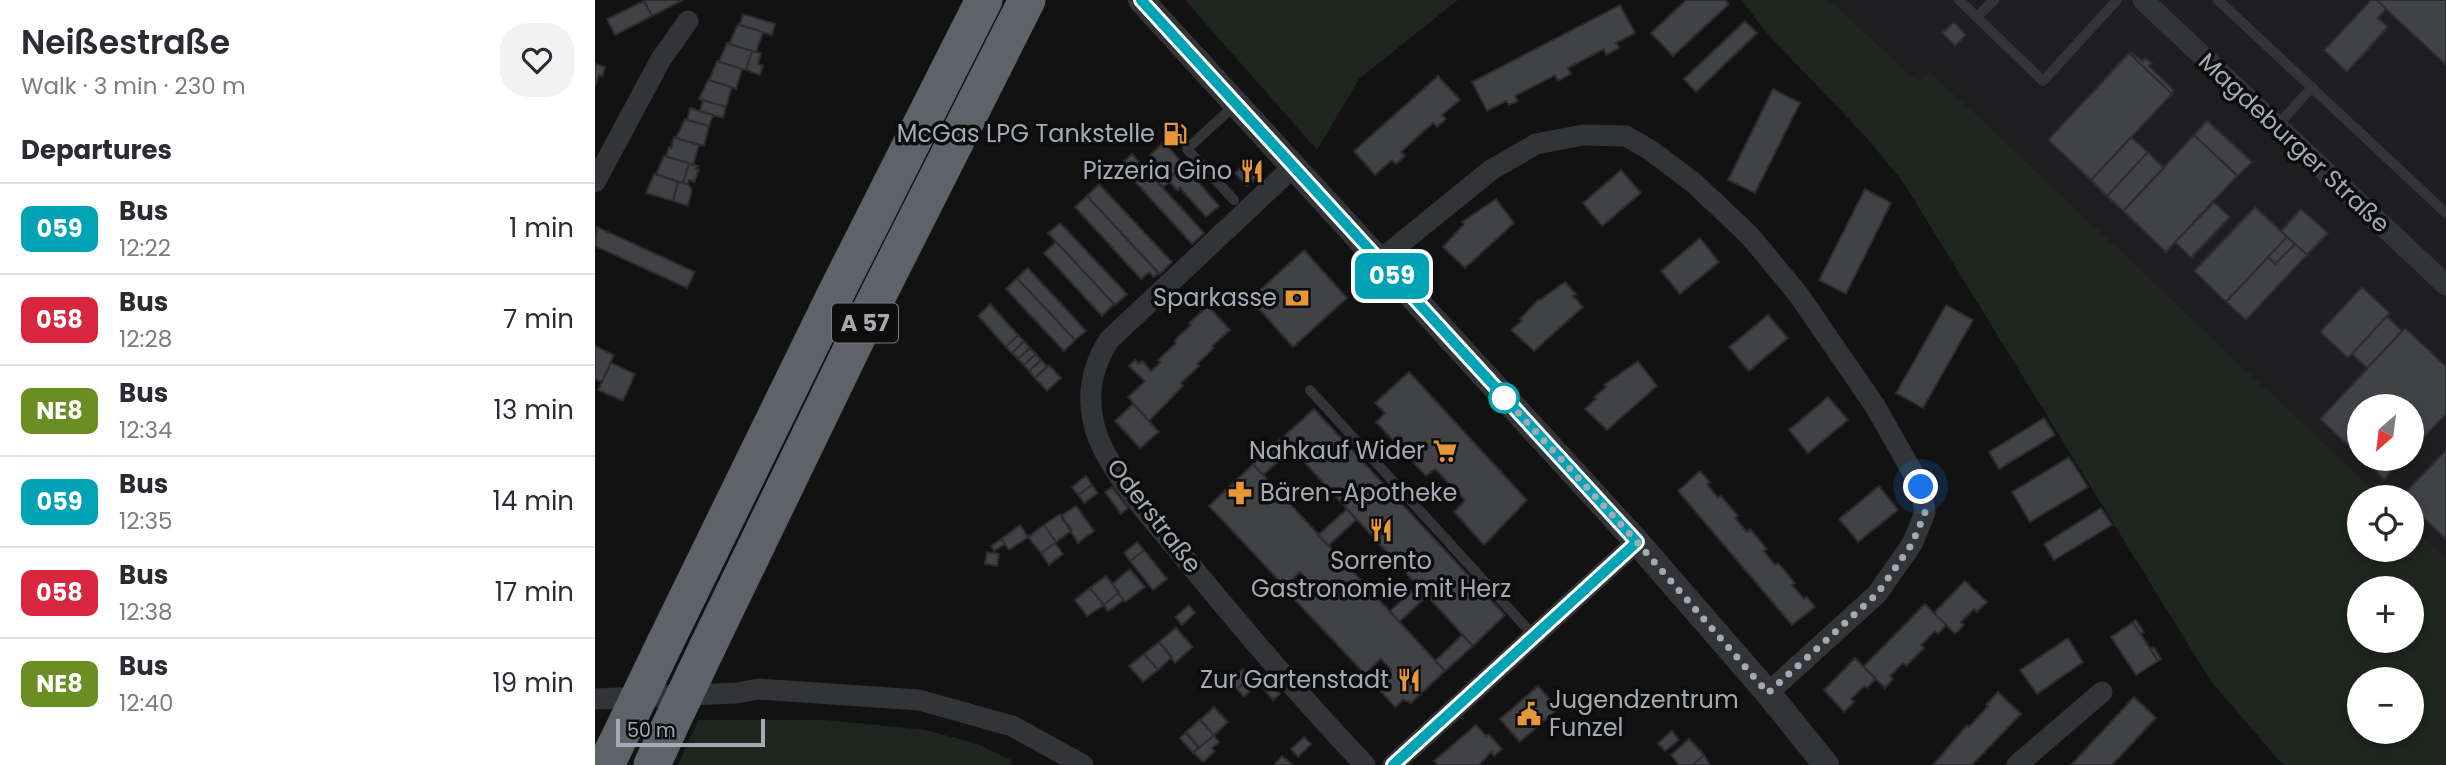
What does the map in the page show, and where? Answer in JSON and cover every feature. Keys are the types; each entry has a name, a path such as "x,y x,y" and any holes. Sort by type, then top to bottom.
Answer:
{"highway":[{"name":"A 57","path":"606,765 828,310 984,0"},
{"name":"A 57","path":"652,765 869,313 1027,0"}],"street":[{"path":"1141,0 1637,542 1768,693 1826,765"},
{"name":"Magdeburger Straße","path":"2143,0 2446,285"},
{"path":"595,182 661,59 688,21"},
{"path":"1379,261 1491,170 1536,144 1583,135 1626,136 1650,150 1694,183 1749,236 1798,295 1875,406 1921,487 1925,513 1912,544 1877,594 1768,693"},
{"name":"Oderstraße","path":"1293,167 1109,340 1099,356 1089,388 1093,422 1106,455 1169,540 1310,707 1365,765"},
{"path":"1393,765 1637,542"},
{"path":"595,699 758,689 919,700 1012,726 1083,765"},
{"path":"2017,765 2102,692"}],"lane":[{"path":"1959,0 2043,81 2117,0"},
{"path":"1977,17 1994,0"},
{"path":"2218,0 2446,213"},
{"path":"2277,126 2312,87"},
{"path":"1234,200 1187,149 1236,104"},
{"path":"1310,390 1534,636"}],"shaded area":[{"path":"1185,0 1458,0 1359,79 1317,150"},
{"path":"1742,0 1829,0 1919,82 1930,71 2347,466 2347,471 2353,471 2367,485 2347,485 2347,562 2424,562 2424,538 2446,559 2446,765 2283,765 2210,680 1903,182 1866,137 1763,29"},
{"path":"1829,0 2446,0 2446,562 2424,541 2424,485 2364,485 2350,471 2424,471 2424,394 2347,394 2347,468 1930,71 1920,83"},
{"path":"698,720 826,720 926,730 977,744 1013,761 1010,765 678,765"}],"building":[{"path":"683,0 652,16 644,1"},
{"path":"1686,0 1725,0 1729,4 1673,56 1651,33"},
{"path":"2371,0 2377,0 2386,9 2378,18 2388,27 2347,72 2324,50"},
{"path":"2377,0 2446,0 2446,65 2386,9"},
{"path":"644,1 652,16 615,35 607,19"},
{"path":"1620,5 1635,33 1616,43 1619,48 1606,55 1604,49 1568,68 1571,74 1558,81 1555,75 1515,96 1518,101 1509,105 1506,101 1487,111 1472,82"},
{"path":"743,14 775,24 772,35 740,25"},
{"path":"1745,21 1757,33 1696,92 1684,79"},
{"path":"1954,22 1966,35 1955,46 1942,33"},
{"path":"738,24 763,32 756,52 729,44"},
{"path":"727,43 752,51 746,70 719,62"},
{"path":"752,51 761,53 758,64 763,66 760,75 746,70"},
{"path":"2129,53 2143,61 2145,58 2152,63 2149,66 2173,89 2172,94"},
{"path":"2129,53 2172,94 2091,180 2048,140"},
{"path":"717,61 742,69 736,89 709,80"},
{"path":"595,64 605,67 595,86"},
{"path":"1438,76 1460,100 1442,115 1446,119 1437,127 1433,123 1401,152 1405,156 1396,164 1392,160 1375,175 1354,151"},
{"path":"708,80 732,87 726,107 699,99"},
{"path":"1773,89 1800,103 1755,193 1728,180"},
{"path":"703,100 726,107 723,118 700,111"},
{"path":"690,108 713,115 709,126 687,120"},
{"path":"685,119 709,126 704,146 676,138"},
{"path":"2207,120 2252,162 2238,176 2194,135"},
{"path":"2194,135 2237,176 2166,252 2123,211"},
{"path":"674,137 699,145 693,165 666,156"},
{"path":"2131,137 2148,152 2107,196 2091,180"},
{"path":"1164,142 1184,165 1170,177 1150,155"},
{"path":"2148,152 2164,168 2123,211 2107,196"},
{"path":"1132,154 1204,233 1192,244 1120,165"},
{"path":"664,156 689,163 683,183 656,174"},
{"path":"1249,160 1261,173 1247,186 1235,173"},
{"path":"689,163 698,166 696,169 699,170 694,182 689,180 688,184 683,183"},
{"path":"1184,165 1219,206 1206,217 1180,188 1178,191 1168,180"},
{"path":"1156,169 1168,183 1163,187 1151,174"},
{"path":"1621,170 1641,193 1602,226 1583,203"},
{"path":"654,174 678,182 673,201 646,193"},
{"path":"678,182 688,184 692,190 688,206 673,201"},
{"path":"1099,184 1172,262 1160,274 1087,196"},
{"path":"1865,189 1891,203 1846,294 1819,280"},
{"path":"1087,196 1158,273 1154,277 1149,272 1141,279 1075,207"},
{"path":"1496,199 1514,223 1465,268 1443,247 1464,224 1462,222"},
{"path":"2214,202 2230,217 2191,258 2175,242"},
{"path":"2255,207 2287,237 2226,302 2194,271"},
{"path":"2301,209 2328,233 2307,255 2281,231"},
{"path":"1060,223 1127,294 1115,305 1048,233"},
{"path":"597,227 695,272 687,288 595,246"},
{"path":"2287,237 2295,244 2275,264 2268,257"},
{"path":"1700,238 1719,262 1680,294 1661,271"},
{"path":"1056,242 1114,304 1102,316 1044,253"},
{"path":"2295,244 2307,255 2246,320 2226,302 2268,257 2275,264"},
{"path":"1304,250 1347,298 1293,347 1250,299"},
{"path":"1028,268 1086,331 1075,340 1017,278"},
{"path":"1017,278 1075,340 1064,351 1006,289"},
{"path":"1565,282 1583,307 1534,351 1511,330 1522,321 1520,319 1539,299"},
{"path":"2362,287 2390,313 2348,358 2320,332"},
{"path":"990,304 1018,335 1006,347 978,316"},
{"path":"1946,305 1973,320 1923,408 1896,393"},
{"path":"1208,306 1230,330 1212,346 1214,348 1197,364 1199,366 1181,383 1183,386 1149,421 1128,397 1145,381 1129,366 1135,360 1139,364 1142,361 1151,371 1161,362 1158,360 1176,343 1174,341 1191,325 1189,323"},
{"path":"1768,315 1788,338 1749,371 1729,347"},
{"path":"2387,316 2402,331 2367,368 2352,354"},
{"path":"2405,328 2446,366 2446,414 2424,437 2424,394 2347,394 2347,445 2320,419"},
{"path":"1018,335 1024,341 1012,353 1006,347"},
{"path":"1024,341 1030,348 1018,359 1012,353"},
{"path":"595,346 614,355 602,382 595,379"},
{"path":"1030,348 1036,354 1024,365 1018,359"},
{"path":"1036,354 1041,360 1029,371 1024,365"},
{"path":"1041,360 1047,366 1035,378 1029,371"},
{"path":"1638,361 1657,386 1607,430 1585,409 1606,387 1604,385"},
{"path":"611,363 635,374 623,401 598,390"},
{"path":"1049,365 1061,378 1047,391 1035,378"},
{"path":"1409,372 1527,500 1484,545 1454,512 1465,500 1435,469 1426,476 1376,422 1385,413 1375,403"},
{"path":"1828,397 1848,420 1808,453 1789,430"},
{"path":"1133,404 1159,432 1140,448 1115,421"},
{"path":"1314,409 1505,615 1473,646 1282,438"},
{"path":"2044,418 2055,435 1999,469 1989,452"},
{"path":"1282,438 1292,449 1263,475 1253,464"},
{"path":"2446,450 2446,539 2424,518 2424,485 2412,485"},
{"path":"2069,457 2088,487 2030,522 2012,492"},
{"path":"1253,464 1445,671 1411,703 1403,700 1395,707 1375,685 1391,670 1381,659 1365,674 1292,597 1309,582 1300,572 1285,587 1209,506"},
{"path":"1700,471 1710,482 1707,484 1718,498 1721,496 1738,516 1735,518 1747,532 1750,529 1767,549 1764,551 1775,565 1778,563 1795,583 1792,585 1815,607 1792,625 1678,491"},
{"path":"2375,471 2392,471 2384,480"},
{"path":"1086,476 1092,485 1078,495 1072,487"},
{"path":"1092,485 1098,493 1084,503 1078,495"},
{"path":"1879,486 1898,510 1858,542 1839,519"},
{"path":"1112,487 1128,508 1121,514 1105,492"},
{"path":"1076,506 1094,531 1078,543 1061,516"},
{"path":"2101,508 2112,525 2054,560 2044,544"},
{"path":"1347,509 1356,520 1328,546 1318,535"},
{"path":"1060,514 1072,530 1056,542 1044,525"},
{"path":"1020,525 1028,537 1009,550 1001,539"},
{"path":"1044,525 1056,542 1041,553 1028,537"},
{"path":"1001,539 1005,544 994,551 991,546"},
{"path":"1137,542 1144,550 1130,561 1124,553"},
{"path":"1055,543 1063,554 1049,565 1041,553"},
{"path":"1144,550 1167,579 1153,590 1130,561"},
{"path":"987,552 999,554 997,566 985,564"},
{"path":"1130,569 1145,587 1125,602 1112,584"},
{"path":"1106,576 1119,592 1104,605 1090,588"},
{"path":"1965,581 1987,602 1977,612 1974,609 1961,622 1964,625 1955,634 1934,613"},
{"path":"1417,586 1427,596 1399,622 1390,611"},
{"path":"1090,588 1104,605 1087,616 1075,600"},
{"path":"1118,593 1124,600 1108,611 1104,605"},
{"path":"1925,604 1946,625 1938,634 1935,631 1921,645 1924,648 1906,666 1903,663 1890,676 1893,679 1885,688 1863,667"},
{"path":"1189,605 1195,613 1182,625 1175,617"},
{"path":"2136,620 2144,632 2140,634 2133,622"},
{"path":"2133,622 2158,661 2136,675 2111,637"},
{"path":"1176,628 1193,647 1175,663 1159,642"},
{"path":"1462,635 1473,646 1445,671 1435,661"},
{"path":"2068,638 2083,662 2037,694 2020,670"},
{"path":"1159,642 1172,657 1158,670 1144,654"},
{"path":"2154,647 2161,659 2158,661 2150,649"},
{"path":"1144,654 1158,670 1143,682 1129,666"},
{"path":"1855,658 1876,679 1851,699 1854,702 1844,712 1824,690"},
{"path":"1243,669 1250,677 1237,689 1229,681"},
{"path":"1250,677 1257,684 1244,697 1237,689"},
{"path":"1268,681 1280,694 1273,700 1262,687"},
{"name":"Jugendzentrum Funzel","path":"1538,686 1558,709 1520,742 1500,719"},
{"path":"1998,692 2021,714 1972,765 1933,765 1967,725 1969,727 1988,706 1986,705"},
{"path":"2134,697 2156,718 2112,765 2071,765"},
{"path":"1214,707 1228,722 1214,735 1200,720"},
{"path":"1200,719 1214,735 1199,748 1185,733"},
{"path":"1476,725 1486,736 1489,734 1502,749 1494,756 1491,752 1479,765 1438,765 1434,761"},
{"path":"1672,731 1679,740 1665,751 1658,743"},
{"path":"1186,732 1199,747 1193,753 1180,738"},
{"path":"1214,736 1219,742 1212,748 1215,751 1203,762 1193,752"},
{"path":"1304,737 1311,744 1298,757 1291,749"},
{"path":"1689,739 1704,755 1693,765 1679,765 1671,755"},
{"path":"1704,755 1710,765 1693,765"},
{"path":"1282,756 1293,765 1274,765"}],"bus line":[{"name":"059","path":"1141,0 1637,542 1393,765"}],"place":[{"name":"McGas LPG Tankstelle","path":"1175,134"},
{"name":"Pizzeria Gino","path":"1252,171"},
{"name":"Sparkasse","path":"1297,298"},
{"name":"Nahkauf Wider","path":"1445,451"},
{"name":"Bären-Apotheke","path":"1240,493"},
{"name":"Sorrento Gastronomie mit Herz","path":"1381,530"},
{"name":"Zur Gartenstadt","path":"1409,680"},
{"name":"Jugendzentrum Funzel","path":"1529,714"}],"route":[{"path":"1504,398 1503,396 1600,500 1768,693 1877,594 1912,544 1925,513 1921,487"}]}
